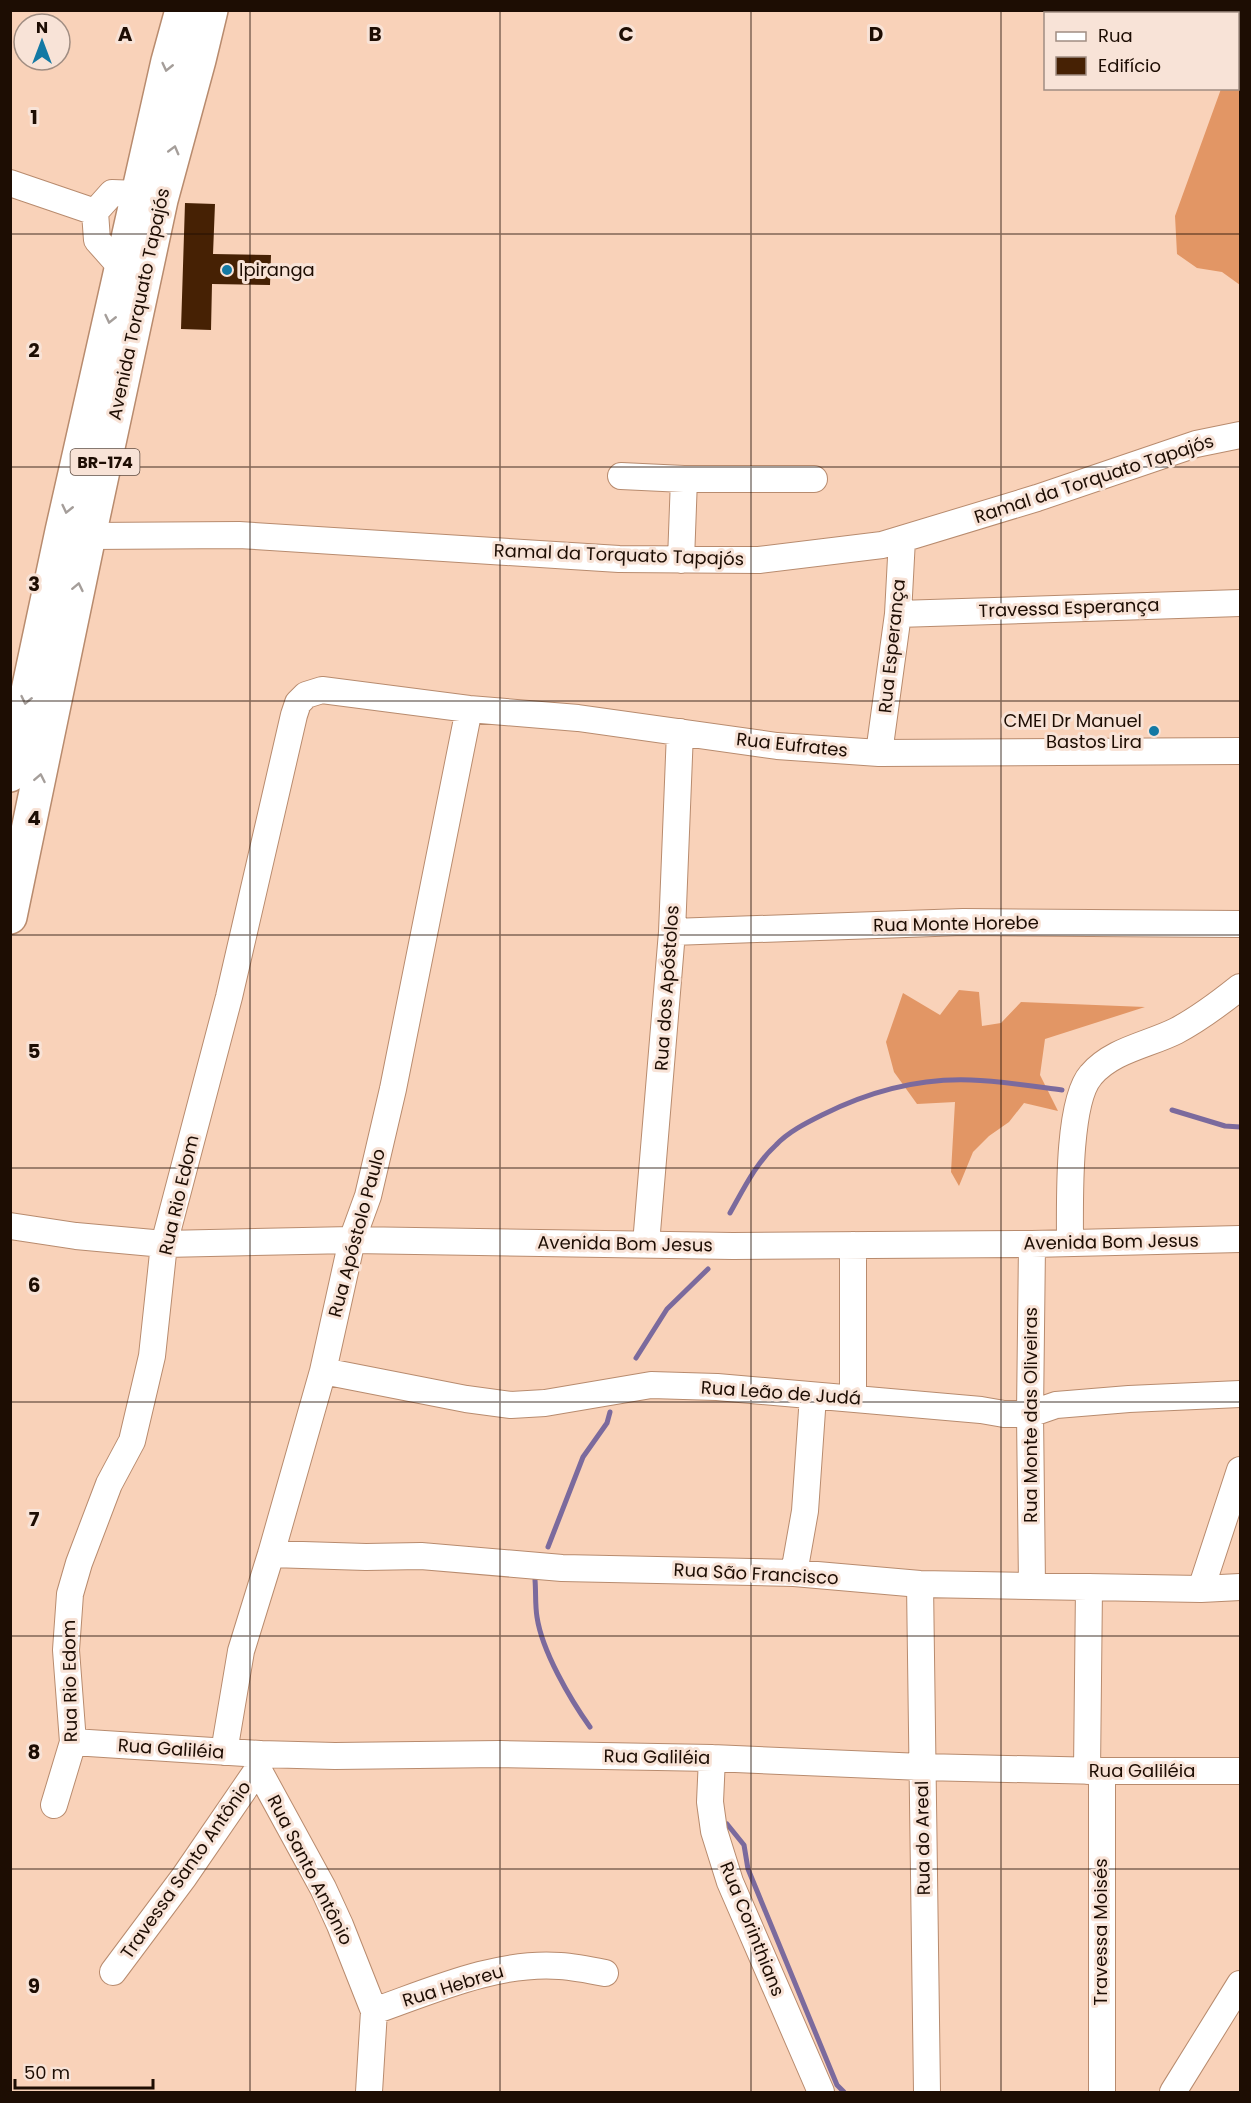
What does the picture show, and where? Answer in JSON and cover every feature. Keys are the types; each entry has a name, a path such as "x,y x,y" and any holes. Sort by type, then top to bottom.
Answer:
{"highway":[{"name":"Avenida Torquato Tapajós","path":"10,776 121,267 168,61 182,10"},
{"name":"Avenida Torquato Tapajós","path":"10,917 88,536 161,200 211,10"}],"street":[{"path":"10,183 95,212"},
{"path":"121,267 97,240 95,212 112,194 138,194"},
{"name":"Ramal da Torquato Tapajós","path":"88,536 238,535 558,556 681,560 781,558 882,545 1037,498 1196,444 1240,435"},
{"path":"621,476 684,479 814,479"},
{"path":"681,560 684,479"},
{"name":"Rua Esperança","path":"879,753 898,614 902,539"},
{"name":"Travessa Esperança","path":"898,614 1240,603"},
{"name":"Rua Rio Edom","path":"54,1805 73,1742 66,1650 70,1594 109,1484 132,1441 153,1356 164,1244 229,998 298,703 306,694 322,690 346,692"},
{"name":"Rua Eufrates","path":"346,692 469,709 578,718 777,746 879,753 1240,751"},
{"name":"Rua Apóstolo Paulo","path":"224,1752 241,1651 323,1371 352,1240 368,1196 393,1089 469,709"},
{"name":"Rua dos Apóstolos","path":"646,1244 672,932 680,732"},
{"name":"Rua Monte Horebe","path":"672,932 963,922 1240,924"},
{"path":"1070,1243 1074,1125 1078,1104 1088,1077 1123,1052 1176,1031 1212,1009 1240,987"},
{"name":"Avenida Bom Jesus","path":"10,1226 76,1236 164,1244 352,1240 733,1246 1032,1244 1240,1239"},
{"name":"Rua Monte das Oliveiras","path":"1032,1244 1030,1414 1032,1586"},
{"path":"853,1245 853,1398"},
{"name":"Rua Leão de Judá","path":"323,1371 466,1400 512,1405 545,1403 651,1385 717,1387 853,1398 1004,1414 1030,1414 1056,1405 1240,1394"},
{"path":"794,1574 805,1511 813,1395"},
{"path":"1201,1589 1240,1470"},
{"name":"Rua São Francisco","path":"271,1554 421,1556 562,1568 794,1574 920,1584 1201,1589 1240,1587"},
{"name":"Rua do Areal","path":"920,1584 927,2092"},
{"name":"Travessa Moisés","path":"1089,1587 1102,2092"},
{"name":"Rua Galiléia","path":"73,1742 224,1752 259,1761 346,1756 500,1754 712,1758 922,1767 1095,1771 1240,1771"},
{"name":"Rua Corinthians","path":"712,1758 710,1802 714,1831 727,1871 821,2092"},
{"name":"Travessa Santo Antônio","path":"113,1971 184,1877 259,1761"},
{"name":"Rua Santo Antônio","path":"259,1761 323,1888 374,2011 369,2092"},
{"name":"Rua Hebreu","path":"374,2011 469,1978 512,1968 558,1965 605,1973"},
{"path":"1173,2092 1240,1984"}],"shaded area":[{"path":"1240,36 1240,285 1222,272 1197,268 1177,254 1175,216 1221,90 1239,90"},
{"path":"959,990 979,992 982,1026 1001,1023 1021,1002 1145,1007 1045,1039 1040,1075 1058,1111 1024,1103 1009,1122 989,1136 973,1152 959,1186 951,1172 955,1102 917,1104 894,1072 886,1042 903,993 940,1015"}],"building":[{"name":"Ipiranga","path":"185,203 215,204 213,254 271,255 270,285 212,284 211,330 181,329"}],"waterway":[{"path":"730,1213 756,1168 781,1140 810,1121 876,1093 914,1084 952,1080 994,1081 1062,1090"},
{"path":"1172,1110 1225,1126 1240,1127"},
{"path":"636,1358 667,1309 708,1269"},
{"path":"548,1547 583,1457 607,1423 610,1412"},
{"path":"535,1580 537,1617 545,1645 566,1689 590,1727"},
{"path":"727,1824 744,1845 748,1869 837,2085 844,2092"}],"place":[{"name":"Ipiranga","path":"227,270"},
{"name":"CMEI Dr Manuel Bastos Lira","path":"1154,731"}]}
